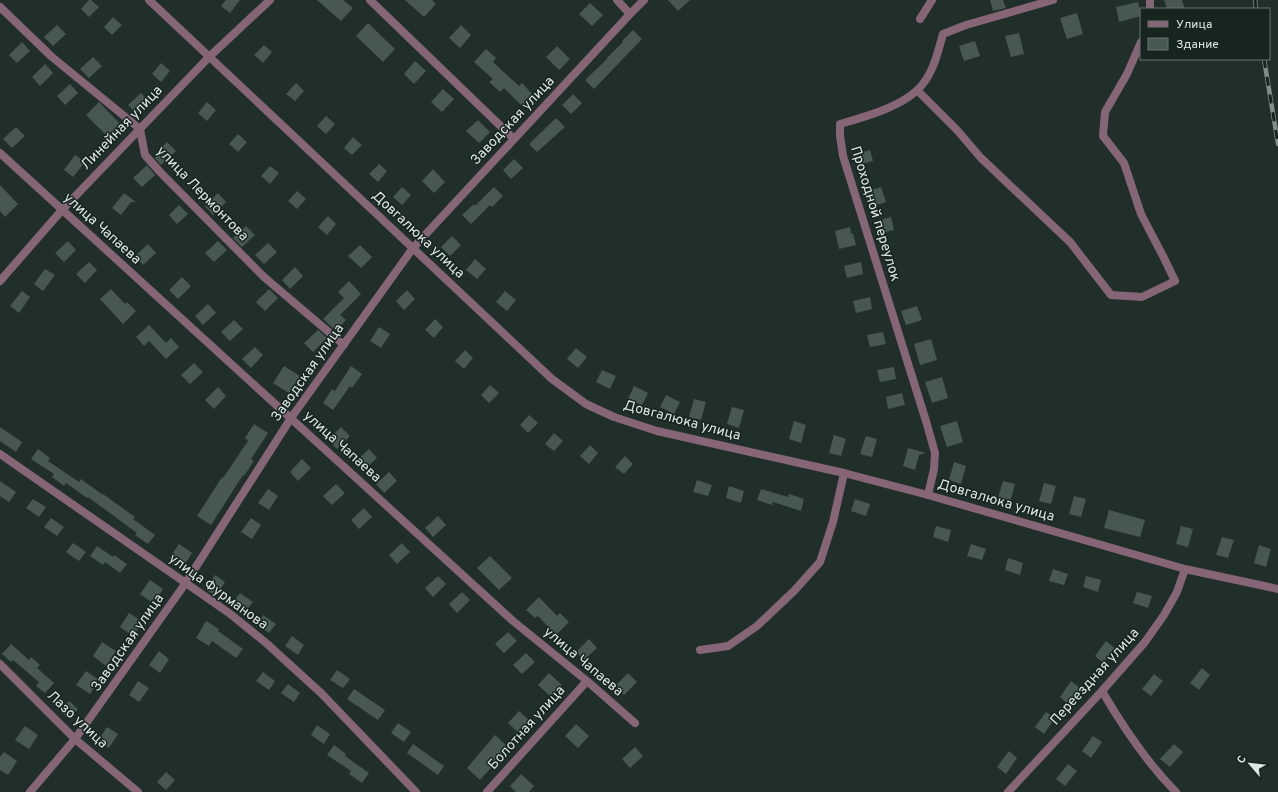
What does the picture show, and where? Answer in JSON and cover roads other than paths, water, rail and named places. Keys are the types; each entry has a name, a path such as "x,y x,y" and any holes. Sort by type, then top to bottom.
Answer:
{"street":[{"name":"Довгалюка улица","path":"149,0 552,379 586,404 614,417 657,431 844,473 928,495 1185,569 1278,589"},
{"name":"Линейная улица","path":"0,281 62,210 209,57 270,0"},
{"path":"370,0 514,139"},
{"path":"617,0 630,14"},
{"name":"Заводская улица","path":"33,791 75,739 185,584 291,418 413,248 644,0"},
{"path":"920,19 932,0"},
{"name":"Проходной переулок","path":"928,495 934,469 935,453 843,156 840,124 862,118 907,100 922,85 932,68 942,34 966,25 1053,0"},
{"path":"0,8 52,58 140,129"},
{"path":"917,90 957,130 981,158 1070,242 1111,295 1142,297 1175,281 1166,260 1141,214 1124,163 1103,136 1105,112 1127,74 1140,44"},
{"name":"улица Лермонтова","path":"140,129 144,155 264,277 344,345"},
{"name":"улица Чапаева","path":"0,153 513,621 587,681 635,723"},
{"name":"улица Фурманова","path":"0,454 185,584 229,613 265,642 321,693 416,792"},
{"path":"700,650 728,646 757,626 794,591 820,562 833,522 844,473"},
{"name":"Переездная улица","path":"1008,792 1102,691 1145,642 1164,615 1177,592 1185,569"},
{"name":"Лазо улица","path":"0,664 75,739 138,792"},
{"name":"Болотная улица","path":"487,792 587,681"},
{"path":"1102,691 1126,730 1167,783 1176,792"}],"railway":[{"path":"1255,0 1256,8"},
{"path":"1264,60 1278,144"}]}
